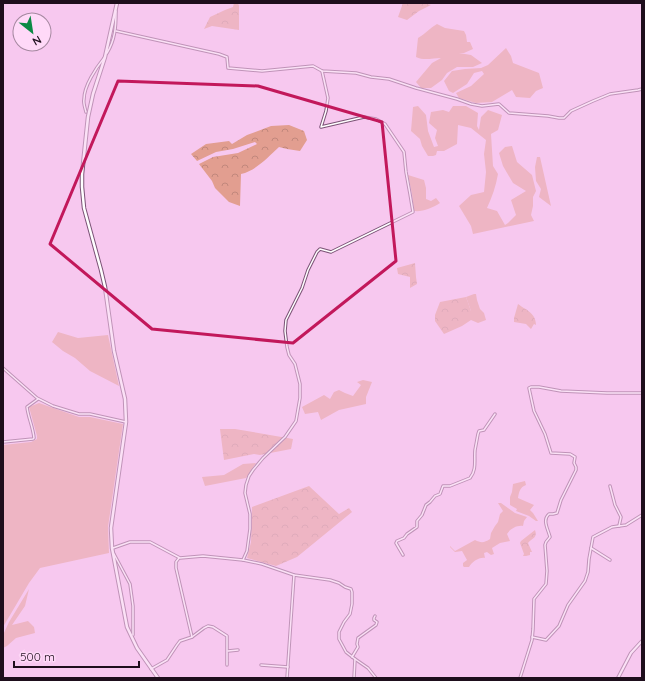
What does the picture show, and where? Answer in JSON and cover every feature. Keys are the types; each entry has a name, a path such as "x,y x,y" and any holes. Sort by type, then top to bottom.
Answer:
{"main road":[{"path":"117,3 105,57 93,94 88,117 82,187 84,208 105,287 114,351 125,399 126,422 111,528 112,549 126,622 132,633 137,648 158,678"}],"street":[{"path":"86,112 83,100 85,92 98,65 112,46 116,31 116,7"},
{"path":"116,31 219,54 227,57 228,68 262,71 313,66 322,71 356,73 371,77 389,79 471,104 482,106 499,104 509,113 564,118 572,111 593,100 610,94 642,89"},
{"path":"243,560 248,550 250,529 250,514 245,493 249,476 263,458 285,437 296,421 300,398 300,384 295,364 289,355 285,331 286,320 302,288 308,270 320,249 331,252 412,212 404,152 384,124 376,119 364,117 321,127 328,98 322,71"},
{"path":"3,368 38,399 53,406 79,414 90,414 126,422"},
{"path":"520,678 532,637 534,599 546,584 547,571 545,545 550,537 546,516 557,513 561,500 576,470 574,463 575,457 570,454 551,453 545,434 534,411 529,388 539,387 561,391 642,393"},
{"path":"3,442 34,438 27,407 38,399"},
{"path":"403,555 396,543 417,527 417,521 422,515 426,505 435,496 440,494 443,486 454,485 472,476 479,431 484,430 495,414"},
{"path":"610,486 615,505 621,517 619,526"},
{"path":"532,637 546,640 560,626 568,605 582,587 587,576 593,537 607,529 626,525 642,515"},
{"path":"132,633 133,606 130,584 112,549 130,542 150,542 179,558 203,556 243,560 262,564 294,575 339,583 351,589 352,604 350,614 339,632 340,639 346,652 368,668 376,678"},
{"path":"591,548 610,560"},
{"path":"179,558 176,562 176,568 192,637"},
{"path":"287,678 294,575"},
{"path":"352,657 358,647 358,638 376,625 377,622 374,620 375,616"},
{"path":"151,668 167,660 180,641 192,637 208,626 211,626 227,636 227,665"},
{"path":"618,678 631,653 642,641"},
{"path":"228,651 238,650"},
{"path":"354,678 355,659"},
{"path":"261,665 288,667"}],"highlighted area":[{"path":"118,81 258,86 382,122 396,261 293,343 152,329 50,244"}],"green space":[{"path":"234,3 238,3 239,6 239,30 212,26 204,29 210,17 233,7"},
{"path":"403,3 424,3 431,5 419,11 407,20 398,17"},
{"path":"437,24 445,28 464,31 467,42 470,42 473,49 464,53 459,53 471,55 482,63 473,67 457,67 447,73 442,80 431,88 421,88 416,82 432,63 441,58 425,59 416,57 418,38"},
{"path":"506,48 513,63 539,73 543,88 536,91 530,98 516,97 512,90 492,102 476,103 459,98 456,93 471,86 484,74 482,71 474,73 467,84 453,93 449,91 444,81 452,71 481,68 488,65"},
{"path":"418,106 426,115 428,131 434,147 438,146 435,138 437,130 429,123 431,112 443,110 449,112 453,106 466,106 478,113 477,126 479,130 481,117 488,110 502,115 498,130 491,134 493,166 498,174 494,191 487,208 497,211 505,225 516,215 511,200 526,191 513,183 503,166 499,153 505,147 512,146 517,162 532,175 536,191 533,197 531,215 534,221 473,234 471,226 459,206 471,195 484,192 486,172 484,154 486,140 471,128 458,125 457,144 444,151 437,151 436,155 428,156 420,139 411,131 413,107"},
{"path":"289,125 304,131 307,140 300,151 279,147 252,170 241,174 240,206 229,202 215,188 212,181 199,164 213,157 238,153 257,144 255,142 233,149 216,152 197,161 191,154 206,144 229,141 232,144 247,135 271,126"},
{"path":"537,157 540,157 551,206 539,197 541,189 536,181 535,167"},
{"path":"408,175 424,180 426,199 431,201 436,198 440,203 421,211 414,211"},
{"path":"415,263 417,284 410,288 410,277 398,274 397,268"},
{"path":"476,294 480,309 484,313 486,320 478,323 471,320 471,311 466,297"},
{"path":"466,297 471,311 471,320 444,334 435,321 435,315 440,302"},
{"path":"518,304 530,312 536,321 536,325 534,324 531,329 526,324 514,322"},
{"path":"58,332 78,338 108,335 119,386 90,371 75,358 52,342"},
{"path":"363,380 372,382 366,397 366,404 339,410 321,420 318,412 305,414 302,407 324,395 330,399 334,392 339,390 353,396 361,385 357,382"},
{"path":"39,403 79,417 90,417 123,424 108,527 109,553 40,568 29,583 3,627 3,445 31,442 37,439 29,407"},
{"path":"220,429 235,429 293,439 291,449 224,460"},
{"path":"256,463 246,478 205,486 202,477 224,475 243,464"},
{"path":"525,481 526,485 521,488 518,498 534,505 530,510 538,521 516,511 517,509 510,505 513,484"},
{"path":"309,486 339,514 349,508 352,512 297,557 276,566 247,558 251,542 252,507"},
{"path":"498,503 501,503 515,513 527,517 523,526 510,530 507,534 510,541 500,543 492,548 494,554 491,555 487,552 484,553 485,558 476,560 469,567 464,567 463,563 467,560 462,551 455,552 450,546 455,551 475,540 482,542 490,539 491,533 503,511"},
{"path":"535,530 536,535 528,543 532,552 530,552 530,555 523,556 524,554 520,543"},
{"path":"29,589 25,606 12,625 28,621 34,627 35,633 16,638 3,648 3,635"}]}
